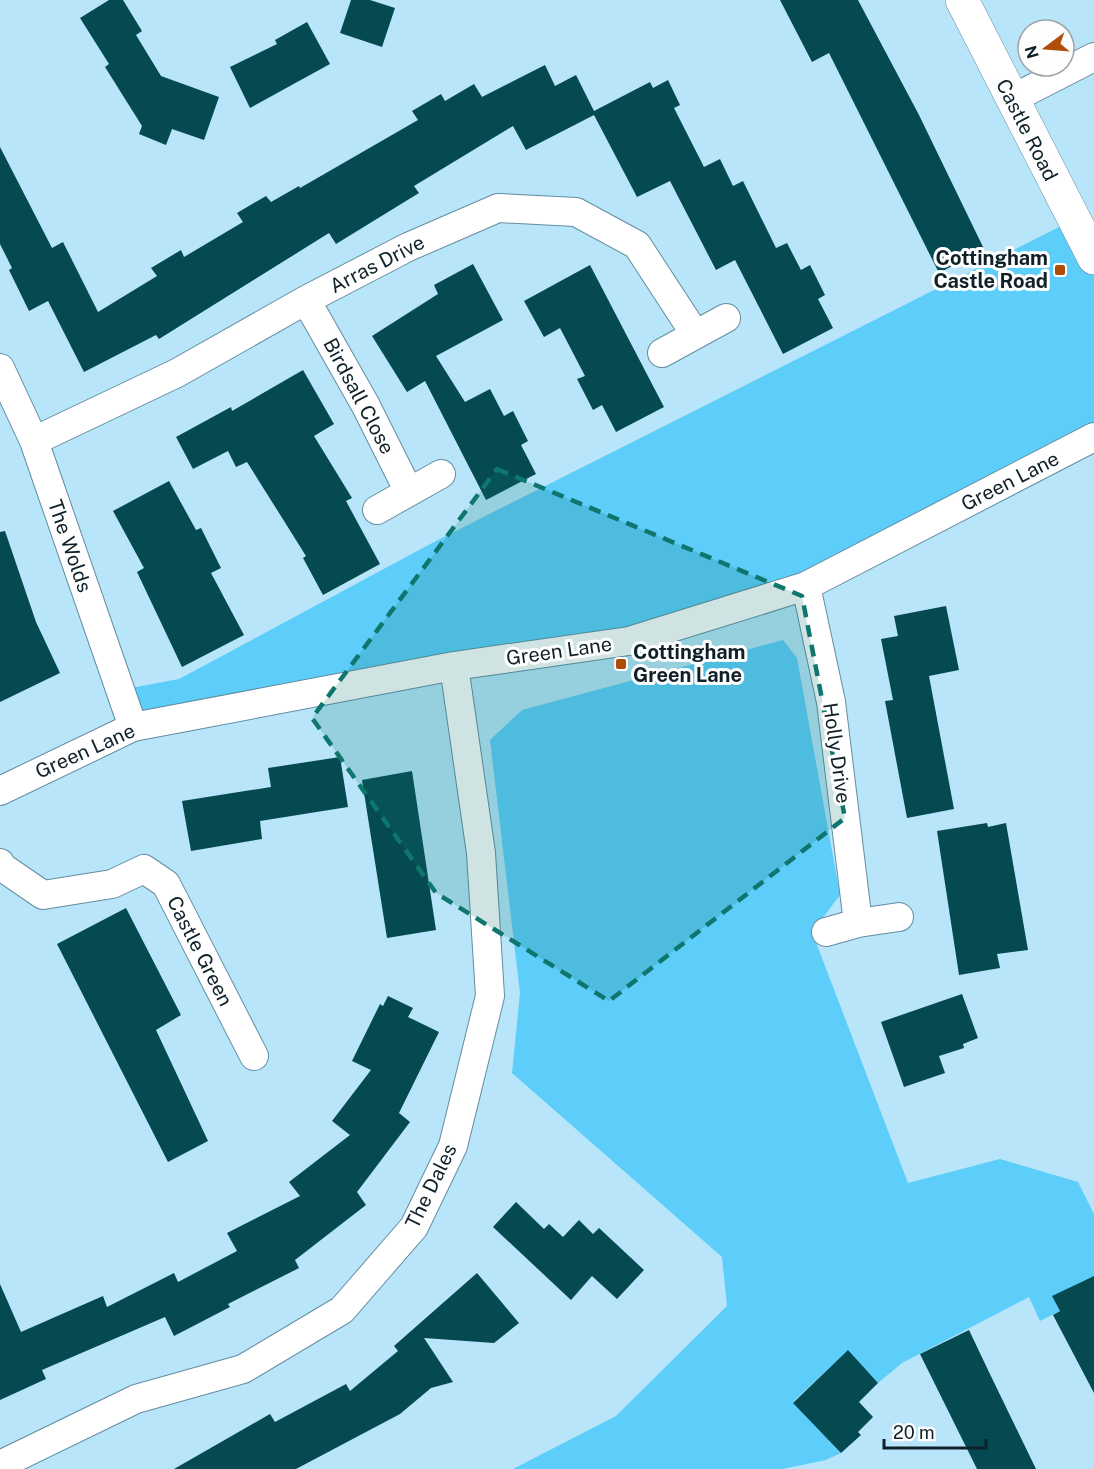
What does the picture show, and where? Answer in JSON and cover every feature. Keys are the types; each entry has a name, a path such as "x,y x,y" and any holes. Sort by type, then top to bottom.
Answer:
{"street":[{"name":"Castle Road","path":"962,0 1094,258"},
{"path":"1012,99 1094,57"},
{"name":"Arras Drive","path":"34,441 177,373 306,300 408,247 498,208 576,212 638,245 695,334"},
{"name":"Birdsall Close","path":"306,300 366,406 410,492"},
{"path":"662,353 726,318"},
{"name":"The Wolds","path":"0,368 34,441 133,727"},
{"name":"Green Lane","path":"0,791 133,727 454,666 629,641 806,586 1094,438"},
{"path":"377,510 441,474"},
{"name":"Holly Drive","path":"806,586 831,702 858,923"},
{"name":"The Dales","path":"0,1466 136,1399 243,1369 342,1311 414,1227 453,1146 490,996 480,854 454,666"},
{"name":"Castle Green","path":"0,863 2,867 43,895 112,884 144,869 166,884 254,1056"},
{"path":"826,932 858,923 899,917"}],"highlighted area":[{"path":"497,469 802,596 845,818 609,1001 436,893 312,718"}],"shaded area":[{"path":"1073,220 1094,258 1094,437 806,586 629,641 133,727 120,690 179,679 434,542"},
{"path":"783,640 797,658 840,895 812,932 908,1183 1000,1159 1078,1182 1094,1214 1094,1276 1053,1296 1060,1311 1040,1321 1029,1297 902,1363 878,1383 847,1351 793,1402 841,1453 826,1460 782,1469 513,1469 616,1416 727,1306 722,1257 512,1073 520,993 490,740 522,710"}],"building":[{"path":"109,0 123,0 142,31 136,35 161,76 219,97 204,140 172,129 166,145 139,134 142,126 105,67 109,64 80,18"},
{"path":"351,0 370,0 395,8 382,47 340,33"},
{"path":"780,0 858,0 919,115 984,249 939,273 829,53 812,62"},
{"path":"307,22 330,64 250,108 230,67 277,44 275,40"},
{"path":"545,65 555,86 576,75 594,111 650,82 653,88 668,80 680,105 674,108 704,167 720,159 733,186 743,181 776,248 787,243 801,270 810,265 825,295 818,299 833,328 783,354 735,260 716,270 670,181 637,197 594,115 526,150 513,126 414,186 419,193 336,244 329,233 159,339 156,335 84,372 48,301 29,311 9,270 12,268 0,244 0,147 52,248 63,242 98,312 157,276 151,268 181,250 184,257 243,222 237,213 266,196 271,202 299,186 300,188 418,120 412,111 441,94 445,101 474,84 482,97"},
{"path":"473,264 503,320 436,356 465,402 490,389 504,416 513,411 528,441 521,445 536,474 486,500 425,381 407,392 372,336 438,294 434,285"},
{"path":"590,265 664,407 616,432 602,405 593,410 577,379 585,376 560,328 544,337 524,301"},
{"path":"303,370 334,424 314,436 352,498 346,501 380,564 323,595 303,558 306,556 247,462 236,467 228,451 193,469 176,437 231,407 232,411"},
{"path":"169,481 196,530 201,528 221,568 211,573 244,635 182,667 137,572 144,568 113,511"},
{"path":"5,531 36,622 60,673 0,702 0,532"},
{"path":"946,606 959,670 929,676 954,809 907,818 885,701 893,700 881,639 898,636 894,616"},
{"path":"340,757 348,807 260,821 262,839 191,851 182,801 271,787 268,768"},
{"path":"412,771 436,930 387,938 362,780"},
{"path":"987,823 988,827 1006,823 1028,950 997,954 1000,968 959,975 937,831"},
{"path":"126,908 181,1015 156,1030 208,1141 168,1162 57,944"},
{"path":"962,994 978,1038 963,1044 964,1048 939,1056 945,1073 904,1087 881,1022"},
{"path":"388,996 413,1008 408,1017 439,1032 399,1113 410,1122 357,1192 366,1205 295,1260 299,1268 228,1304 230,1307 174,1336 165,1317 42,1370 46,1379 0,1400 0,1284 21,1332 103,1296 107,1307 174,1273 178,1282 237,1251 227,1233 300,1196 289,1182 350,1135 332,1121 371,1070 352,1061 380,1004 383,1006"},
{"path":"516,1202 544,1229 549,1224 563,1237 579,1220 593,1234 599,1228 644,1270 617,1299 592,1276 571,1300 493,1227"},
{"path":"477,1273 519,1323 494,1343 424,1338 453,1382 431,1388 400,1414 296,1469 174,1469 270,1414 275,1422 346,1384 350,1391 398,1351 394,1346"},
{"path":"1094,1276 1094,1393 1053,1315 1060,1311 1052,1296"},
{"path":"969,1330 1036,1469 977,1469 920,1354"},
{"path":"848,1350 878,1383 859,1402 873,1417 858,1432 861,1435 841,1453 793,1403"}],"place":[{"name":"Cottingham Castle Road","path":"1060,270"},
{"name":"Cottingham Green Lane","path":"621,664"}]}
